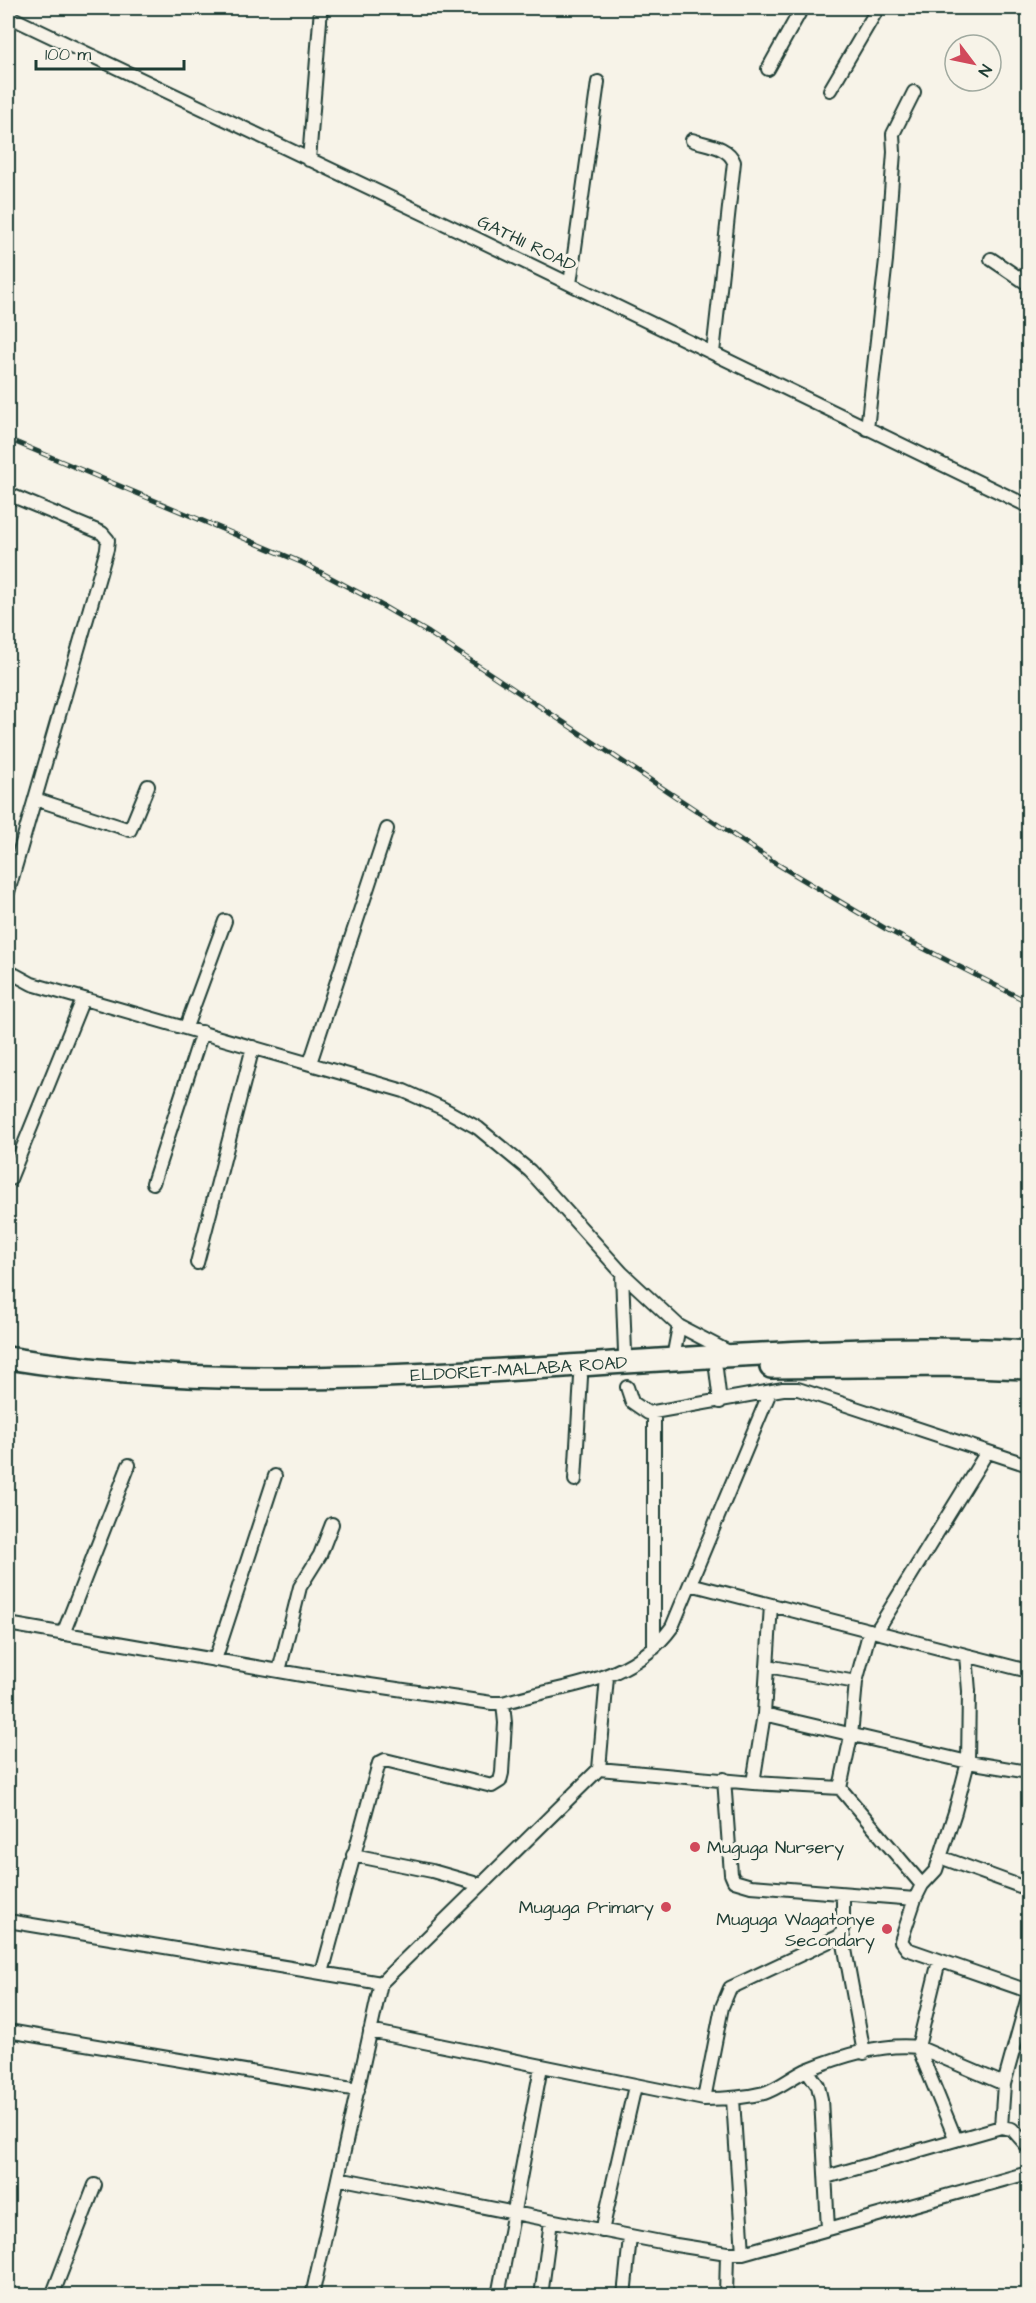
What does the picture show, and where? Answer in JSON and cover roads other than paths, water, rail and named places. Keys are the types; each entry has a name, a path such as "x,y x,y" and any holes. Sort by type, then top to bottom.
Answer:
{"highway":[{"name":"ELDORET-MALABA ROAD","path":"8,1358 57,1366 179,1376 299,1379 437,1374 851,1349 1029,1352"},
{"name":"ELDORET-MALABA ROAD","path":"8,1371 86,1382 180,1390 324,1392 716,1369 874,1365 1029,1368"}],"street":[{"path":"309,160 321,8"},
{"path":"768,69 802,8"},
{"path":"830,90 878,8"},
{"name":"GATHII ROAD","path":"8,16 1029,506"},
{"path":"570,284 598,82"},
{"path":"867,429 887,249 894,152 893,134 914,92"},
{"path":"692,140 726,151 732,156 734,162 713,353"},
{"path":"991,260 1029,284"},
{"path":"8,494 102,533 108,540 8,892"},
{"path":"35,799 130,830 148,786"},
{"path":"310,1063 387,829"},
{"path":"186,1027 225,921"},
{"path":"8,971 32,984 404,1090 478,1128 530,1171 622,1272 679,1326 735,1356"},
{"path":"10,1179 83,999"},
{"path":"153,1183 202,1032"},
{"path":"197,1263 253,1047"},
{"path":"622,1272 625,1352"},
{"path":"673,1358 679,1326"},
{"path":"716,1369 720,1402"},
{"path":"574,1480 581,1377"},
{"path":"627,1387 632,1402 648,1413 798,1389 1029,1466"},
{"path":"8,1624 279,1671 492,1703 503,1703 607,1677 638,1660 661,1643 672,1627 770,1392"},
{"path":"654,1412 654,1648"},
{"path":"840,1788 851,1736 856,1682 873,1631 987,1452"},
{"path":"63,1634 129,1465"},
{"path":"215,1660 275,1476"},
{"path":"279,1671 300,1587 320,1555 332,1524"},
{"path":"690,1584 1029,1671"},
{"path":"753,1783 764,1714 771,1605"},
{"path":"966,1655 969,1691 968,1762 936,1870 922,1885 915,1899 901,1941 902,1945 939,1961 1029,1991"},
{"path":"767,1665 856,1682"},
{"path":"312,2295 381,1983 599,1769 607,1677"},
{"path":"322,1973 379,1763 381,1761 492,1786 500,1781 502,1773 503,1703"},
{"path":"764,1714 968,1762 1029,1772"},
{"path":"599,1769 753,1783 840,1788 922,1885"},
{"path":"724,1779 730,1874 734,1881 751,1886 915,1899"},
{"path":"353,1855 432,1871 481,1885"},
{"path":"940,1857 1029,1889"},
{"path":"843,1894 842,1933 864,2053"},
{"path":"8,1921 381,1983"},
{"path":"704,2099 722,2007 730,1988 837,1938 842,1933"},
{"path":"939,1961 918,2047 956,2140"},
{"path":"1001,2127 1004,2084 1029,1997"},
{"path":"8,2031 358,2090"},
{"path":"370,2031 704,2099 733,2099 765,2092 807,2070 864,2053 904,2045 918,2047 1004,2084"},
{"path":"498,2295 541,2067"},
{"path":"807,2070 818,2086 821,2099 828,2229"},
{"path":"602,2230 635,2086"},
{"path":"733,2099 743,2253"},
{"path":"826,2177 1001,2127 1012,2128 1029,2147"},
{"path":"338,2178 630,2236 727,2253 743,2253 1029,2173"},
{"path":"52,2295 95,2185"},
{"path":"541,2295 551,2221"},
{"path":"624,2295 630,2236"},
{"path":"726,2295 727,2253"}],"railway":[{"path":"8,439 303,563 367,597 429,633 777,864 886,929 1028,1002"}],"place":[{"name":"Muguga Nursery","path":"695,1847"},
{"name":"Muguga Primary","path":"666,1907"},
{"name":"Muguga Wagatonye Secondary","path":"887,1929"}]}
